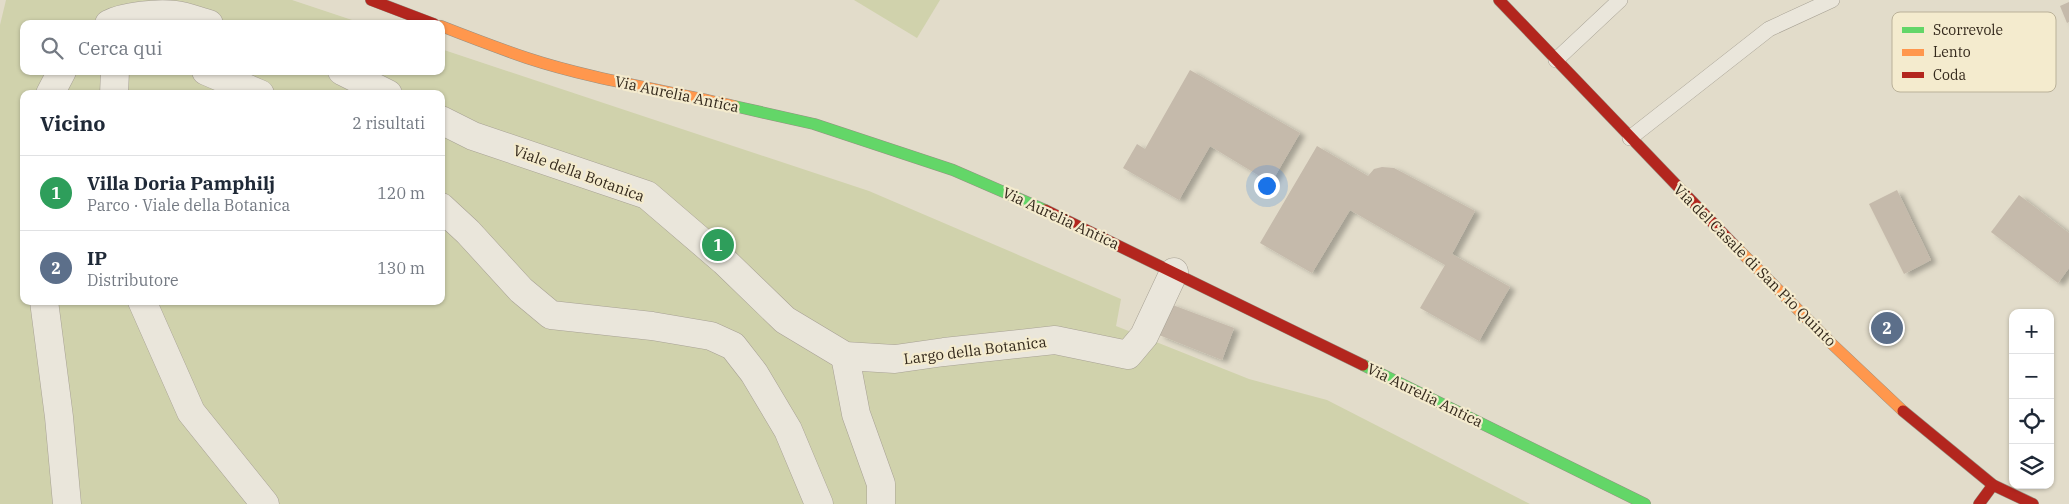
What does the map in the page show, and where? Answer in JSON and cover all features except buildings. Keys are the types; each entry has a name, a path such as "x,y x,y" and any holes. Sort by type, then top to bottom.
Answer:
{"street":[{"path":"371,0 424,20"},
{"name":"Via del Casale di San Pio Quinto","path":"1499,0 1698,209 1831,343 1902,410 1993,485 2033,504"},
{"path":"132,20 162,14 176,15 194,20"},
{"name":"Via Aurelia Antica","path":"445,27 527,58 558,67 636,86 814,124 905,153 1000,189 1174,272 1645,504"},
{"path":"52,90 60,75"},
{"path":"114,90 115,75"},
{"path":"215,75 251,90"},
{"path":"350,75 380,90"},
{"name":"Viale della Botanica","path":"445,122 473,136 647,195 724,261 785,320 845,356"},
{"path":"445,211 468,232 521,290 551,314 652,326 711,336 733,346 754,373 788,430 819,504"},
{"name":"Largo della Botanica","path":"845,356 895,360 944,352 1055,340 1128,355 1144,336 1174,272"},
{"path":"45,305 59,417 67,504"},
{"path":"144,305 192,412 265,504"},
{"path":"845,356 856,414 881,484 881,504"},
{"path":"1979,504 1993,485"}],"lane":[{"path":"1556,60 1620,0"},
{"path":"1630,138 1769,29 1832,0"}],"green space":[{"path":"6,0 292,0 352,20 20,20 20,75 445,75 445,50 869,191 1121,299 1116,326 1249,379 1327,400 1530,504 0,504 0,25"},
{"path":"854,0 940,0 917,38"}],"traffic: fast":[{"path":"734,106 814,124 953,170 1045,210"},
{"path":"1363,365 1645,504"}],"traffic: slow":[{"path":"445,27 552,66 604,79 734,106"},
{"path":"1733,244 1831,343 1903,411"}],"traffic: jam":[{"path":"371,0 424,20"},
{"path":"1499,0 1733,244"},
{"path":"1045,210 1363,365"},
{"path":"1903,411 1993,485 2033,504"},
{"path":"1979,504 1993,485"}],"place":[{"name":"Villa Doria Pamphilj","path":"718,245"},
{"name":"IP","path":"1887,328"}]}
